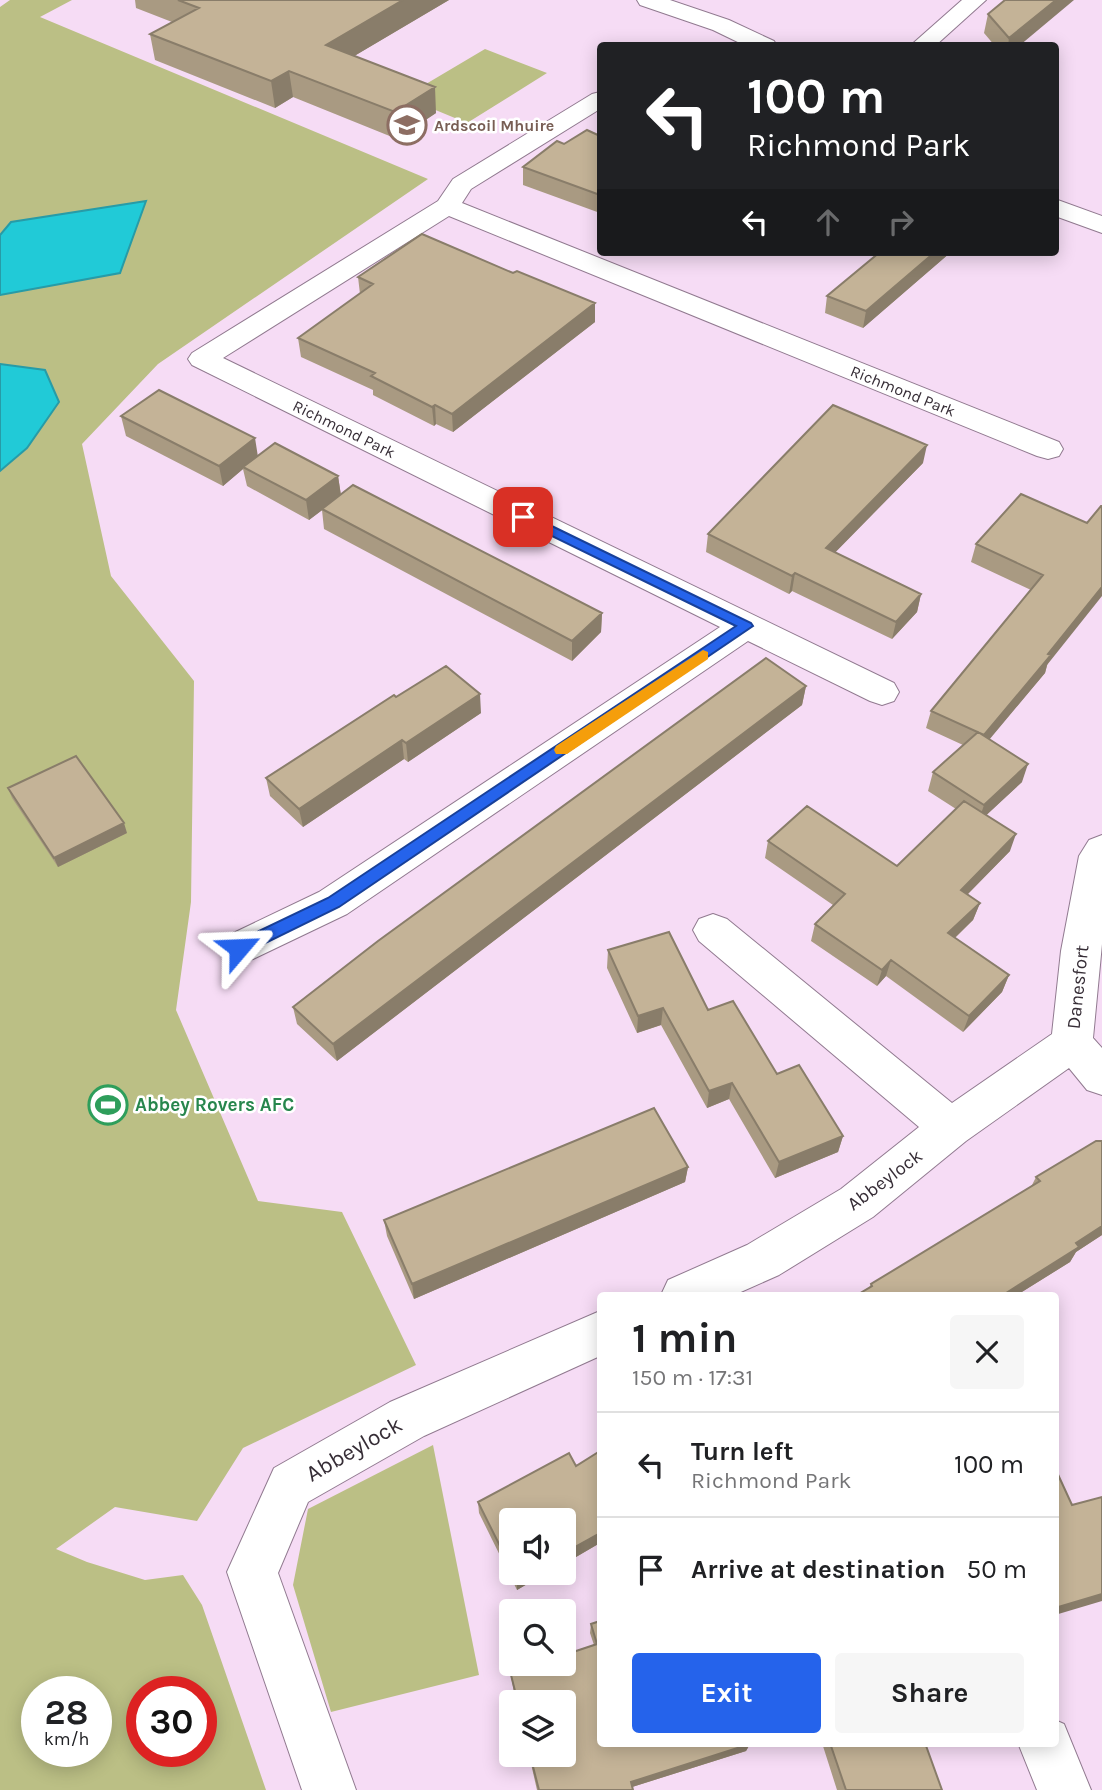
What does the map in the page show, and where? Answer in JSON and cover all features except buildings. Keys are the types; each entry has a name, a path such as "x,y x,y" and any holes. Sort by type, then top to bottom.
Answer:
{"street":[{"path":"648,0 757,42"},
{"path":"926,42 975,0"},
{"path":"699,39 721,26"},
{"name":"Richmond Park","path":"597,101 462,184 447,206 202,359 882,692"},
{"name":"Richmond Park","path":"447,206 1048,449"},
{"path":"1059,208 1100,222"},
{"path":"239,948 333,902 746,626"},
{"name":"Danesfort","path":"1072,1042 1081,951 1098,856 1102,850"},
{"path":"713,930 951,1128"},
{"path":"1072,1042 1102,1077"},
{"name":"Abbeylock","path":"691,1292 763,1260 857,1203 951,1128 1072,1042"},
{"name":"Abbeylock","path":"328,1790 252,1573 291,1485 407,1419 597,1334"},
{"path":"1047,1747 1064,1790"}],"green space":[{"path":"10,0 72,0 40,17 428,179 158,364 82,444 111,576 194,681 191,902 176,1010 258,1201 342,1212 416,1365 243,1448 197,1521 115,1507 56,1549 145,1580 183,1575 202,1605 266,1790 0,1790 0,471 28,448 45,370 0,364 0,295 120,273 146,201 11,222 0,235 0,7"},
{"path":"485,49 547,73 467,123 404,97"},
{"path":"433,1445 479,1675 331,1712 293,1585 308,1509"}],"water":[{"path":"146,201 120,273 0,295 0,235 11,222"},
{"path":"0,364 45,370 59,402 27,448 0,471"}],"slow traffic":[{"path":"562,750 703,655"}],"place":[{"name":"Ardscoil Mhuire","path":"407,125"},
{"name":"Abbey Rovers AFC","path":"108,1105"}],"route":[{"path":"239,948 333,902 746,626 523,517"}]}
